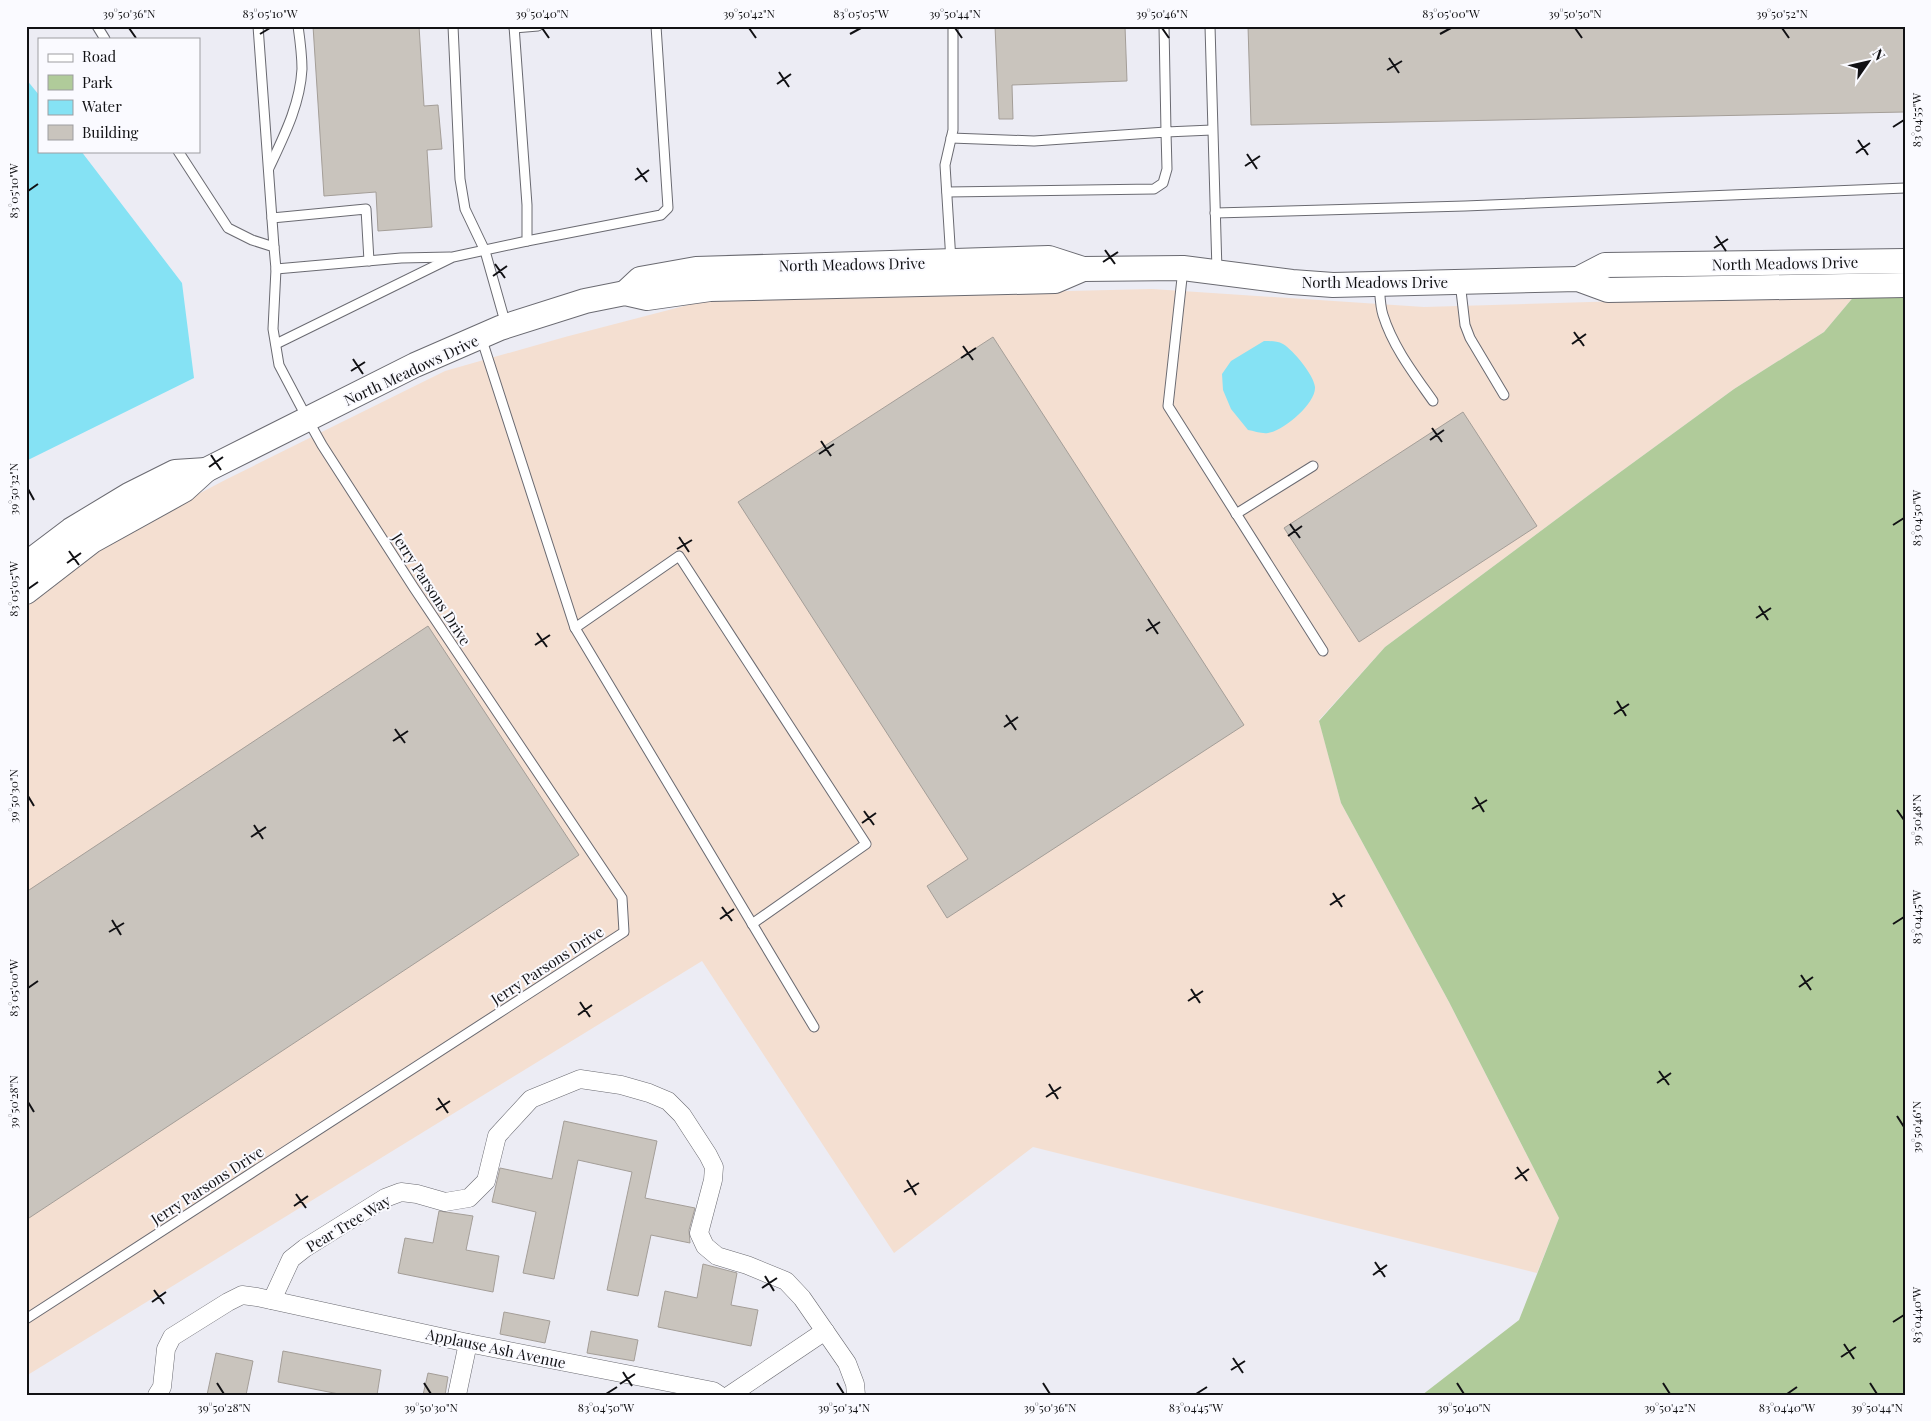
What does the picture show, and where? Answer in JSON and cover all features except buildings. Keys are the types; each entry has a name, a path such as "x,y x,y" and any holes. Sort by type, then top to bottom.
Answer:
{"street":[{"name":"North Meadows Drive","path":"26,592 92,542 184,490 206,470 415,365 506,326 585,301 625,292 647,298 710,289 952,272 1049,258 1083,269 1183,268 1325,285 1578,279 1608,290 1905,285"},
{"name":"North Meadows Drive","path":"1578,279 1605,265 1905,261"},
{"name":"North Meadows Drive","path":"26,564 70,530 129,495 175,472 206,470"},
{"name":"Pear Tree Way","path":"272,1300 291,1260 305,1248 385,1198 401,1192 417,1194 446,1202 469,1198 486,1181 497,1136 531,1099 580,1079 621,1085 668,1101 682,1115 714,1167 713,1180 699,1233 705,1246 717,1256 747,1265 786,1281 802,1298 847,1363 855,1384 856,1395"},
{"path":"157,1395 162,1387 166,1349 172,1337 242,1295 272,1300"},
{"name":"Applause Ash Avenue","path":"272,1300 468,1343 713,1391 719,1395"},
{"path":"730,1395 825,1331"},
{"path":"457,1395 468,1343"}],"lane":[{"path":"97,26 104,38"},
{"name":"Jerry Parsons Drive","path":"26,1319 624,932 622,898 414,588 322,445 280,365 273,329 276,269 258,26"},
{"path":"268,168 288,127 298,99 302,68 298,26"},
{"path":"453,26 460,180 465,209 485,251 506,326"},
{"path":"527,241 527,205 514,27 538,26"},
{"path":"276,269 401,258 452,258 527,241 661,215 668,208 656,26"},
{"path":"952,272 945,165 951,138 954,106 953,26"},
{"path":"946,192 1154,189 1163,183 1167,169 1164,26"},
{"path":"1210,26 1217,272"},
{"path":"951,138 1034,141 1212,130"},
{"path":"179,152 228,228 252,240 274,247"},
{"path":"1215,213 1465,206 1905,188"},
{"path":"272,218 366,209 369,261"},
{"path":"276,344 452,258"},
{"path":"1183,268 1168,406 1323,651"},
{"path":"1460,282 1464,325 1504,395"},
{"path":"1378,284 1382,314 1390,332 1402,356 1433,400"},
{"path":"480,336 575,628 814,1027"},
{"path":"1236,514 1313,466"},
{"path":"575,628 679,556 866,844 752,924"}],"shaded area":[{"path":"1152,289 1424,307 1856,294 1824,332 1734,389 1385,647 1319,720 1341,803 1449,1002 1559,1218 1537,1273 1033,1147 894,1253 702,961 26,1376 26,607 45,590 122,534 227,479 445,371 565,337 707,300"}],"green space":[{"path":"1905,290 1905,1395 1422,1395 1519,1320 1559,1218 1449,1002 1341,803 1319,721 1385,647 1734,389 1824,332 1856,294"}],"water":[{"path":"26,79 38,94 38,152 82,152 182,283 194,378 26,461"},
{"path":"1264,341 1278,342 1287,347 1307,370 1315,387 1310,401 1298,416 1274,431 1261,433 1248,430 1231,409 1223,390 1222,374 1231,361"}]}
